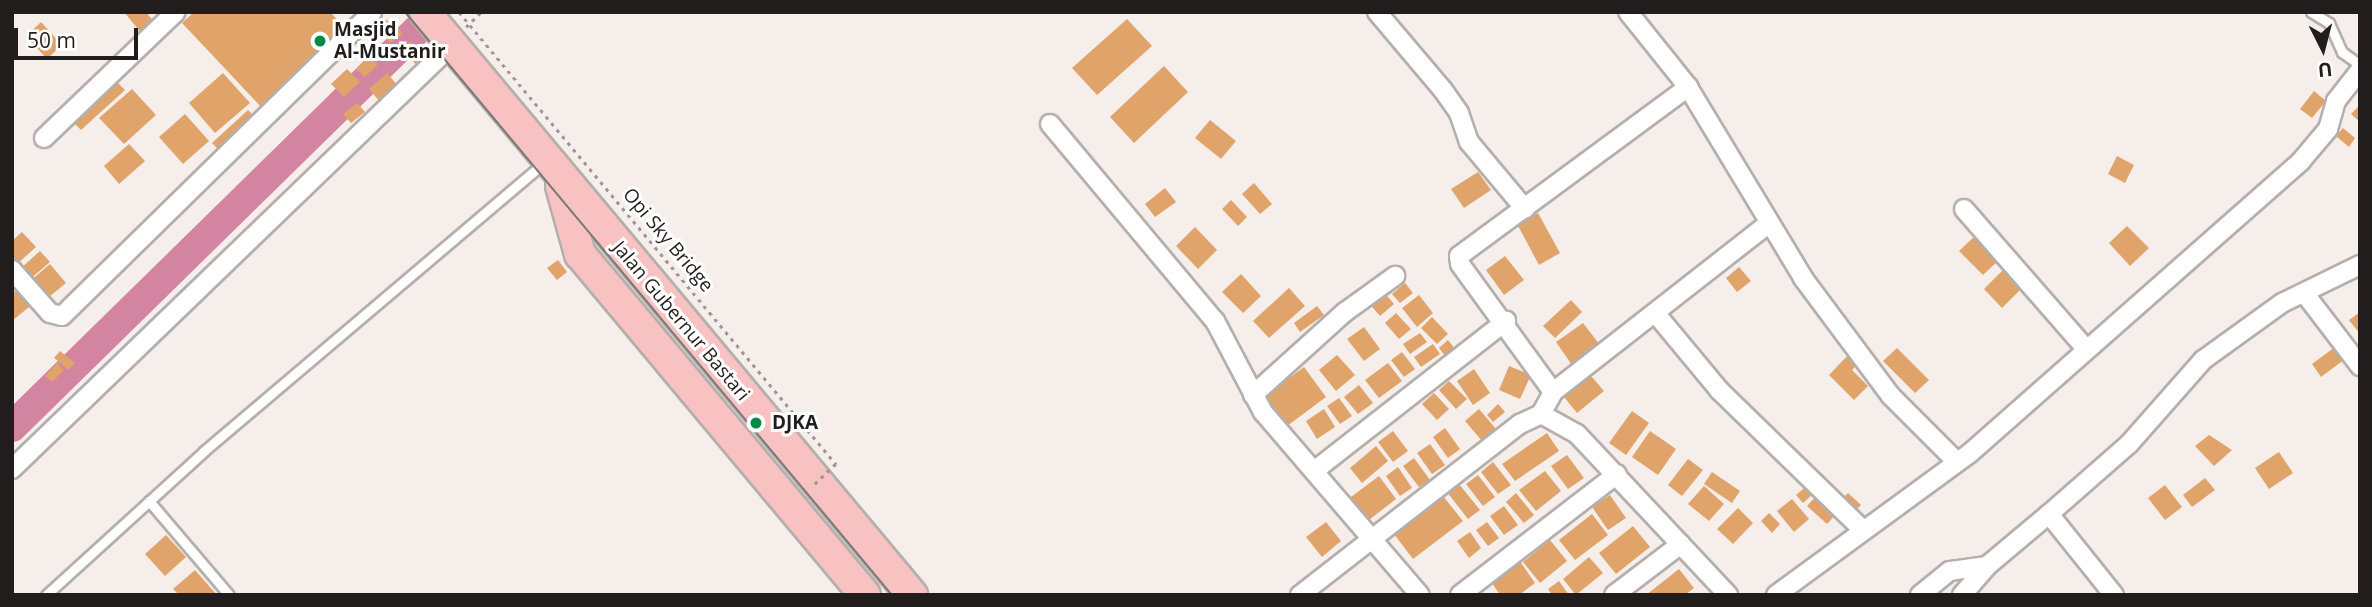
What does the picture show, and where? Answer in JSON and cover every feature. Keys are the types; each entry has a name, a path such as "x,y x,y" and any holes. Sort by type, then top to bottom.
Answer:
{"highway":[{"name":"Jalan Gubernur Bastari","path":"425,12 912,595"},
{"name":"Jalan Gubernur Bastari","path":"553,168 580,254 865,595"}],"street":[{"path":"44,138 176,12"},
{"path":"12,270 50,313 62,316 372,12"},
{"path":"1377,12 1443,90 1459,113 1469,142 1524,209"},
{"path":"1628,12 1688,87 1768,224 1891,396 1957,462"},
{"path":"12,469 453,44"},
{"path":"1776,595 1862,529 1957,462 2301,161 2328,129 2336,101 2360,68"},
{"path":"1553,392 1506,321 1460,264 1459,257 1688,87"},
{"path":"1050,124 1215,321 1237,356 1253,395 1420,595"},
{"path":"1964,209 2086,349"},
{"path":"1300,595 1373,541 1520,424 1541,414 1553,392 1768,224"},
{"path":"1962,595 1987,566 2129,444 2203,360 2282,303 2360,265"},
{"path":"1253,395 1345,312 1395,276"},
{"path":"2305,294 2360,366"},
{"path":"1656,314 1719,390 1862,529"},
{"path":"1314,471 1506,321"},
{"path":"1541,414 1577,434 1728,595"},
{"path":"1460,595 1617,474"},
{"path":"2049,514 2114,595"},
{"path":"1614,595 1681,544"},
{"path":"1920,595 1950,571 1987,566"}],"lane":[{"path":"2311,12 2329,23 2342,52 2360,68"},
{"path":"46,595 149,501 553,168"},
{"path":"149,501 229,595"}],"path":[{"name":"Opi Sky Bridge","path":"459,12 836,464 814,485"}],"building":[{"path":"124,12 146,12 155,23 142,34"},
{"path":"194,12 330,12 348,31 263,109 182,23"},
{"path":"386,19 393,27 382,37 375,30"},
{"path":"1127,19 1152,46 1097,95 1072,68"},
{"path":"41,22 62,45 47,59 26,36"},
{"path":"397,27 403,34 390,43 385,37"},
{"path":"411,41 427,60 418,67 402,48"},
{"path":"369,56 378,64 365,77 356,69"},
{"path":"1164,66 1188,92 1134,143 1110,117"},
{"path":"347,69 360,82 344,97 331,84"},
{"path":"223,73 250,103 215,133 189,103"},
{"path":"387,73 399,87 381,103 369,89"},
{"path":"117,82 125,90 81,130 73,122"},
{"path":"132,89 156,115 124,144 99,118"},
{"path":"2314,91 2326,101 2312,118 2300,109"},
{"path":"357,103 365,112 351,123 343,114"},
{"path":"2360,105 2360,122 2351,114"},
{"path":"248,110 257,119 221,152 212,143"},
{"path":"185,114 209,141 183,164 159,137"},
{"path":"1210,120 1236,141 1221,159 1195,138"},
{"path":"2343,128 2355,138 2349,147 2336,136"},
{"path":"129,144 145,161 119,184 104,166"},
{"path":"2117,156 2134,165 2125,183 2108,174"},
{"path":"1478,172 1491,190 1464,208 1451,189"},
{"path":"1254,183 1272,204 1260,214 1242,194"},
{"path":"1165,188 1176,202 1155,217 1145,204"},
{"path":"1231,200 1247,217 1238,226 1222,209"},
{"path":"1538,213 1560,253 1539,265 1517,224"},
{"path":"2127,226 2149,248 2130,266 2109,243"},
{"path":"1195,227 1217,250 1198,269 1176,246"},
{"path":"22,232 36,247 15,266 12,241"},
{"path":"1976,235 2000,259 1983,275 1959,251"},
{"path":"40,251 50,262 29,280 20,269"},
{"path":"1505,256 1524,280 1504,295 1486,270"},
{"path":"558,260 567,272 557,280 547,268"},
{"path":"50,264 66,283 44,301 29,282"},
{"path":"2007,266 2026,284 2002,308 1984,289"},
{"path":"1739,267 1751,281 1737,292 1726,278"},
{"path":"1241,274 1261,296 1243,313 1222,292"},
{"path":"1405,283 1413,293 1400,303 1392,294"},
{"path":"21,287 35,302 12,321 12,294"},
{"path":"1289,288 1305,306 1269,338 1253,321"},
{"path":"1382,290 1394,304 1380,316 1368,302"},
{"path":"1419,295 1433,313 1417,327 1402,308"},
{"path":"1571,300 1582,312 1555,338 1543,326"},
{"path":"1317,306 1324,315 1300,332 1294,323"},
{"path":"2360,312 2360,334 2349,320"},
{"path":"1396,313 1411,329 1399,339 1385,323"},
{"path":"1432,317 1448,334 1437,344 1421,328"},
{"path":"1583,323 1600,345 1572,365 1556,342"},
{"path":"1364,327 1380,349 1364,361 1347,339"},
{"path":"1420,333 1427,342 1410,354 1403,344"},
{"path":"1448,340 1455,349 1446,357 1439,348"},
{"path":"1433,344 1440,354 1421,367 1414,357"},
{"path":"2335,347 2345,359 2321,377 2312,364"},
{"path":"1897,348 1929,380 1915,393 1883,361"},
{"path":"60,351 75,363 69,370 54,358"},
{"path":"1852,351 1861,360 1852,370 1868,386 1854,400 1829,375"},
{"path":"1402,352 1415,369 1404,377 1391,360"},
{"path":"1337,355 1355,375 1336,391 1319,370"},
{"path":"57,363 64,370 52,382 45,376"},
{"path":"1388,363 1402,381 1379,398 1365,380"},
{"path":"1509,366 1531,375 1520,399 1499,390"},
{"path":"1304,367 1326,397 1287,426 1265,396"},
{"path":"1474,369 1490,393 1473,405 1457,381"},
{"path":"1586,370 1604,391 1577,413 1560,392"},
{"path":"1449,381 1467,399 1456,409 1439,390"},
{"path":"1359,385 1373,403 1358,414 1344,397"},
{"path":"1434,393 1449,409 1437,420 1422,404"},
{"path":"1339,398 1352,416 1340,424 1327,406"},
{"path":"1498,404 1505,412 1493,422 1487,415"},
{"path":"1324,409 1335,427 1317,439 1306,421"},
{"path":"1479,409 1496,429 1482,441 1465,421"},
{"path":"1632,411 1649,423 1626,455 1609,443"},
{"path":"1445,428 1460,449 1448,458 1433,437"},
{"path":"1393,431 1408,451 1393,462 1378,442"},
{"path":"1650,431 1676,449 1658,475 1632,457"},
{"path":"1547,433 1559,451 1515,481 1502,464"},
{"path":"2209,435 2232,450 2214,466 2195,446"},
{"path":"1430,444 1445,465 1432,474 1417,453"},
{"path":"1376,446 1388,461 1362,483 1350,468"},
{"path":"2279,452 2293,473 2269,489 2255,468"},
{"path":"1567,455 1584,478 1568,489 1551,466"},
{"path":"1414,458 1430,480 1419,487 1403,466"},
{"path":"1688,459 1703,470 1682,496 1668,485"},
{"path":"1493,462 1511,485 1498,494 1481,472"},
{"path":"1398,467 1412,488 1400,496 1386,476"},
{"path":"1545,471 1561,491 1536,511 1519,490"},
{"path":"1712,472 1740,491 1732,503 1704,484"},
{"path":"1478,475 1495,497 1483,506 1466,484"},
{"path":"1379,476 1396,499 1365,523 1347,500"},
{"path":"2205,478 2215,490 2192,507 2183,495"},
{"path":"1459,484 1480,510 1468,519 1447,492"},
{"path":"1809,484 1816,491 1803,503 1796,495"},
{"path":"2165,485 2182,507 2165,520 2148,498"},
{"path":"1704,486 1724,504 1709,521 1688,504"},
{"path":"1516,493 1534,515 1524,523 1506,502"},
{"path":"1848,493 1861,505 1855,511 1842,499"},
{"path":"1610,495 1626,518 1608,530 1592,507"},
{"path":"1817,495 1837,513 1827,524 1807,506"},
{"path":"1443,496 1463,521 1413,559 1394,534"},
{"path":"1792,499 1809,519 1794,532 1777,511"},
{"path":"1504,506 1518,525 1504,535 1490,516"},
{"path":"1738,508 1753,523 1733,544 1717,529"},
{"path":"1769,513 1780,524 1772,533 1761,521"},
{"path":"1592,514 1608,535 1575,560 1559,540"},
{"path":"1326,522 1341,541 1322,557 1306,537"},
{"path":"1487,522 1499,538 1488,546 1476,530"},
{"path":"1633,526 1650,547 1616,574 1599,553"},
{"path":"1470,532 1481,548 1469,558 1457,541"},
{"path":"166,535 186,557 165,576 145,554"},
{"path":"1550,540 1567,561 1540,583 1523,562"},
{"path":"1589,557 1603,573 1576,595 1563,579"},
{"path":"1519,560 1535,583 1519,595 1500,595 1490,580"},
{"path":"1679,569 1694,588 1685,595 1646,595"},
{"path":"195,570 217,595 179,595 173,589"},
{"path":"1559,581 1569,595 1552,595 1548,589"}],"waterway":[{"path":"12,427 419,28"}],"tram line":[{"path":"405,12 892,595"}],"place":[{"name":"Masjid Al-Mustanir","path":"320,41"},
{"name":"DJKA","path":"756,423"}]}
